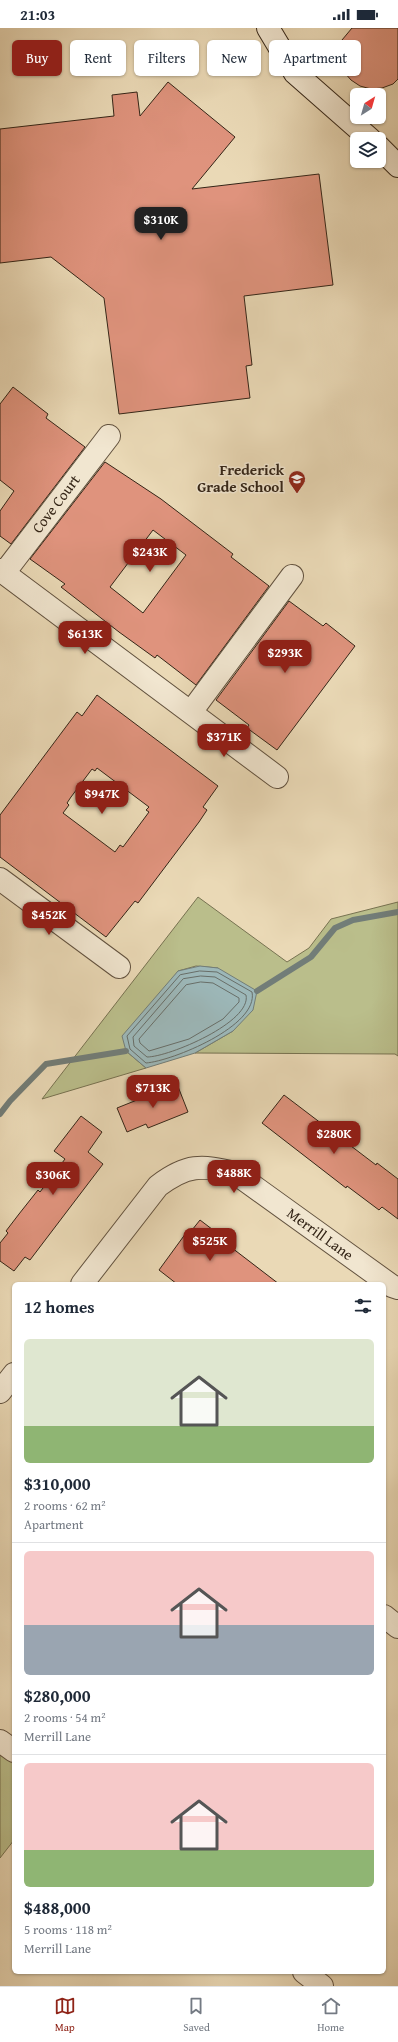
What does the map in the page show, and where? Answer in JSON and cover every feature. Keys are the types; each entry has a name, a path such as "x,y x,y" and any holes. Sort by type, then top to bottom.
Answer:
{"street":[{"path":"268,28 295,73 362,132"},
{"path":"386,154 398,166"},
{"name":"Cove Court","path":"2,572 109,436"},
{"path":"2,572 277,777"},
{"path":"191,712 292,576"},
{"path":"0,879 119,967"},
{"name":"Merrill Lane","path":"84,1282 158,1186 174,1174 191,1168 205,1168 234,1173 392,1286 398,1288"},
{"path":"386,1618 398,1627"},
{"path":"0,1741 12,1750"},
{"path":"307,1974 322,1986"}],"green space":[{"path":"198,897 287,962 309,948 331,919 398,902 398,1056 395,1054 195,1053 233,1031 218,968 196,966 178,971 126,1051 146,1068 42,1099"},
{"path":"0,1751 12,1760 12,1843 0,1858"}],"water":[{"path":"200,966 218,968 257,991 253,1010 233,1031 195,1053 146,1068 126,1051 122,1036 178,971"}],"building":[{"path":"352,28 398,28 398,79 393,84 382,88 367,88 360,86 351,80 348,76 361,76 361,40 342,40"},
{"path":"168,82 235,137 192,189 319,174 333,285 244,296 252,365 246,366 250,398 119,414 104,298 51,257 0,263 0,129 114,116 112,95 137,92 140,116"},
{"path":"13,387 48,414 46,418 85,447 11,544 0,536 0,511 14,491 0,480 0,404"},
{"path":"105,462 161,499 233,554 231,557 269,586 196,685 157,655 155,658 119,632 61,587 65,584 30,559","holes":["153,530 186,555 143,613 110,587"]},
{"path":"289,601 323,626 326,623 355,646 277,750 247,728 249,725 216,700"},
{"path":"97,695 218,786 203,807 207,810 199,822 138,903 135,901 106,937 0,857 0,815 77,712 82,716","holes":["97,768 149,807 146,810 149,812 123,847 120,845 115,852 63,813 69,805 67,803 92,769 95,771"]},
{"path":"177,1084 188,1112 148,1128 146,1124 127,1132 117,1108"},
{"path":"284,1095 376,1165 377,1163 398,1179 398,1219 382,1207 379,1210 347,1186 346,1188 262,1123"},
{"path":"81,1116 102,1132 88,1152 103,1164 30,1260 25,1257 14,1271 0,1261 0,1243 8,1233 6,1231 19,1214 38,1190 40,1192 65,1159 54,1151"},
{"path":"200,1220 221,1236 219,1238 276,1282 174,1282 159,1270 186,1233 188,1235"}],"waterway":[{"path":"257,991 311,957 335,928 353,920 398,912"},
{"path":"0,1114 10,1101 46,1064 126,1051"}],"place":[{"name":"Frederick Grade School","path":"297,494"}]}
